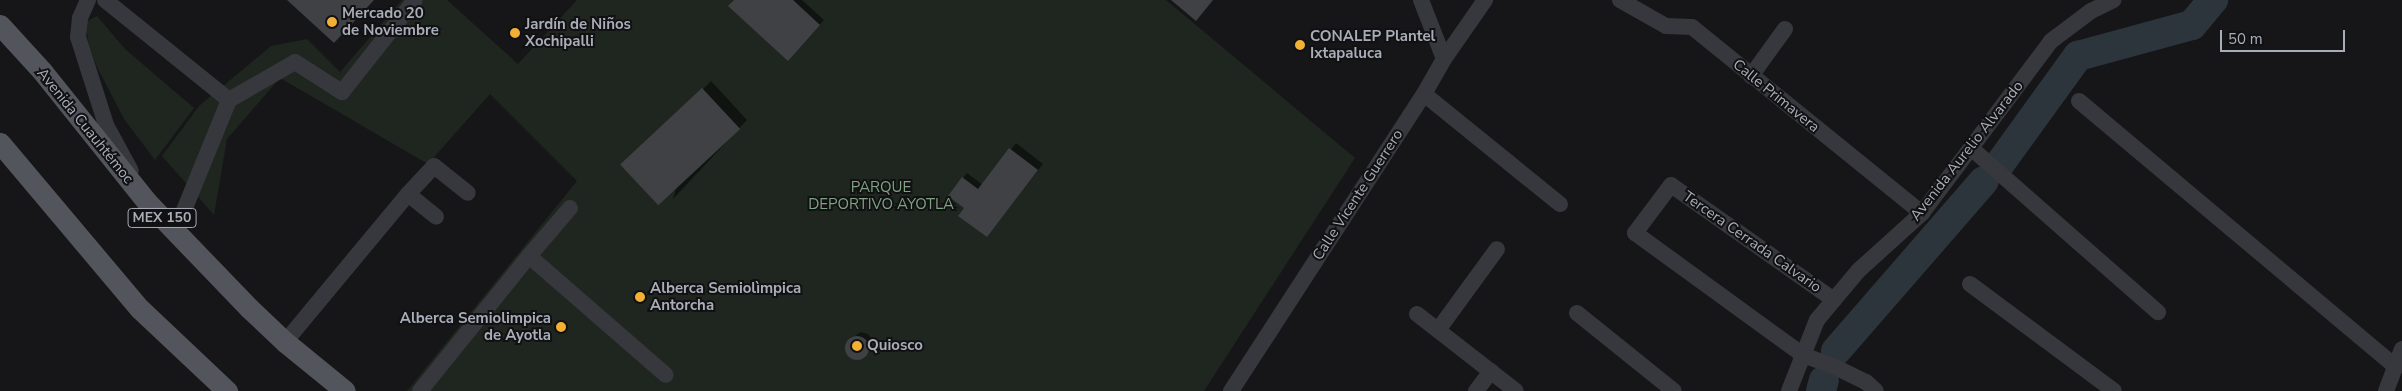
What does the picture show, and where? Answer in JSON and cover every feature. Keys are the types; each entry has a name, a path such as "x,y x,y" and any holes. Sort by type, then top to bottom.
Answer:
{"main road":[{"name":"Avenida Cuauhtémoc","path":"0,24 42,71 147,202 175,232 285,342 345,391"},
{"path":"0,143 140,309 227,391"},
{"path":"323,372 333,391"}],"street":[{"path":"88,0 80,18 78,37 86,66 106,125 147,202"},
{"path":"104,0 229,100"},
{"path":"175,232 229,100 295,62 342,92 414,0"},
{"path":"1421,0 1444,59"},
{"name":"Calle Vicente Guerrero","path":"1231,391 1424,94 1444,59 1485,0"},
{"name":"Calle Primavera","path":"1620,0 1666,26 1692,28 1922,213"},
{"name":"Avenida Aurelio Alvarado","path":"1789,391 1817,320 1859,270 1922,213 2051,41 2091,11 2114,0"},
{"path":"1751,76 1785,29"},
{"path":"1424,94 1560,204"},
{"path":"2079,101 2396,367"},
{"path":"1971,148 2158,312"},
{"path":"285,342 408,194 434,166 468,193"},
{"name":"Tercera Cerrada Calvario","path":"1803,355 1635,233 1671,185 1834,300"},
{"path":"408,194 436,217"},
{"path":"420,391 570,208"},
{"path":"1438,330 1497,249"},
{"path":"529,256 666,375"},
{"path":"1970,284 2114,391"},
{"path":"1577,313 1674,391"},
{"path":"1417,314 1516,391"},
{"path":"2386,391 2402,349"},
{"path":"1803,355 1831,365 1866,382 1876,391"},
{"path":"1476,391 1491,371"}],"green space":[{"name":"PARQUE DEPORTIVO AYOTLA","path":"402,0 447,0 518,64 577,0 1166,0 1355,158 1204,391 407,391 577,181 490,94 428,164 280,78 227,139 214,215 162,156 199,106 271,46 307,39 340,72"},
{"path":"97,16 125,49 194,108 155,160 124,119 97,67 89,46 85,22"}],"building":[{"name":"Mercado 20 de Noviembre","path":"287,0 374,0 334,43"},
{"path":"734,0 793,0 820,25 788,61 728,6"},
{"path":"1171,0 1213,0 1196,21"},
{"path":"702,88 740,129 658,205 620,164"},
{"path":"1009,148 1038,170 987,237 958,216 964,208 948,196 962,177 978,189"},
{"name":"Quiosco","path":"857,336 862,337 868,343 868,353 862,359 857,360 852,359 846,353 845,348 846,343 852,337"}],"waterway":[{"path":"1999,165 2078,56 2192,25 2213,0"},
{"path":"1836,351 1984,181"},
{"path":"1821,391 1824,380"}],"place":[{"name":"Mercado 20 de Noviembre","path":"332,22"},
{"name":"Jardín de Niños Xochipalli","path":"515,33"},
{"name":"CONALEP Plantel Ixtapaluca","path":"1300,45"},
{"name":"Alberca Semiolìmpica Antorcha","path":"640,297"},
{"name":"Alberca Semiolimpica de Ayotla","path":"561,327"},
{"name":"Quiosco","path":"857,346"}]}
